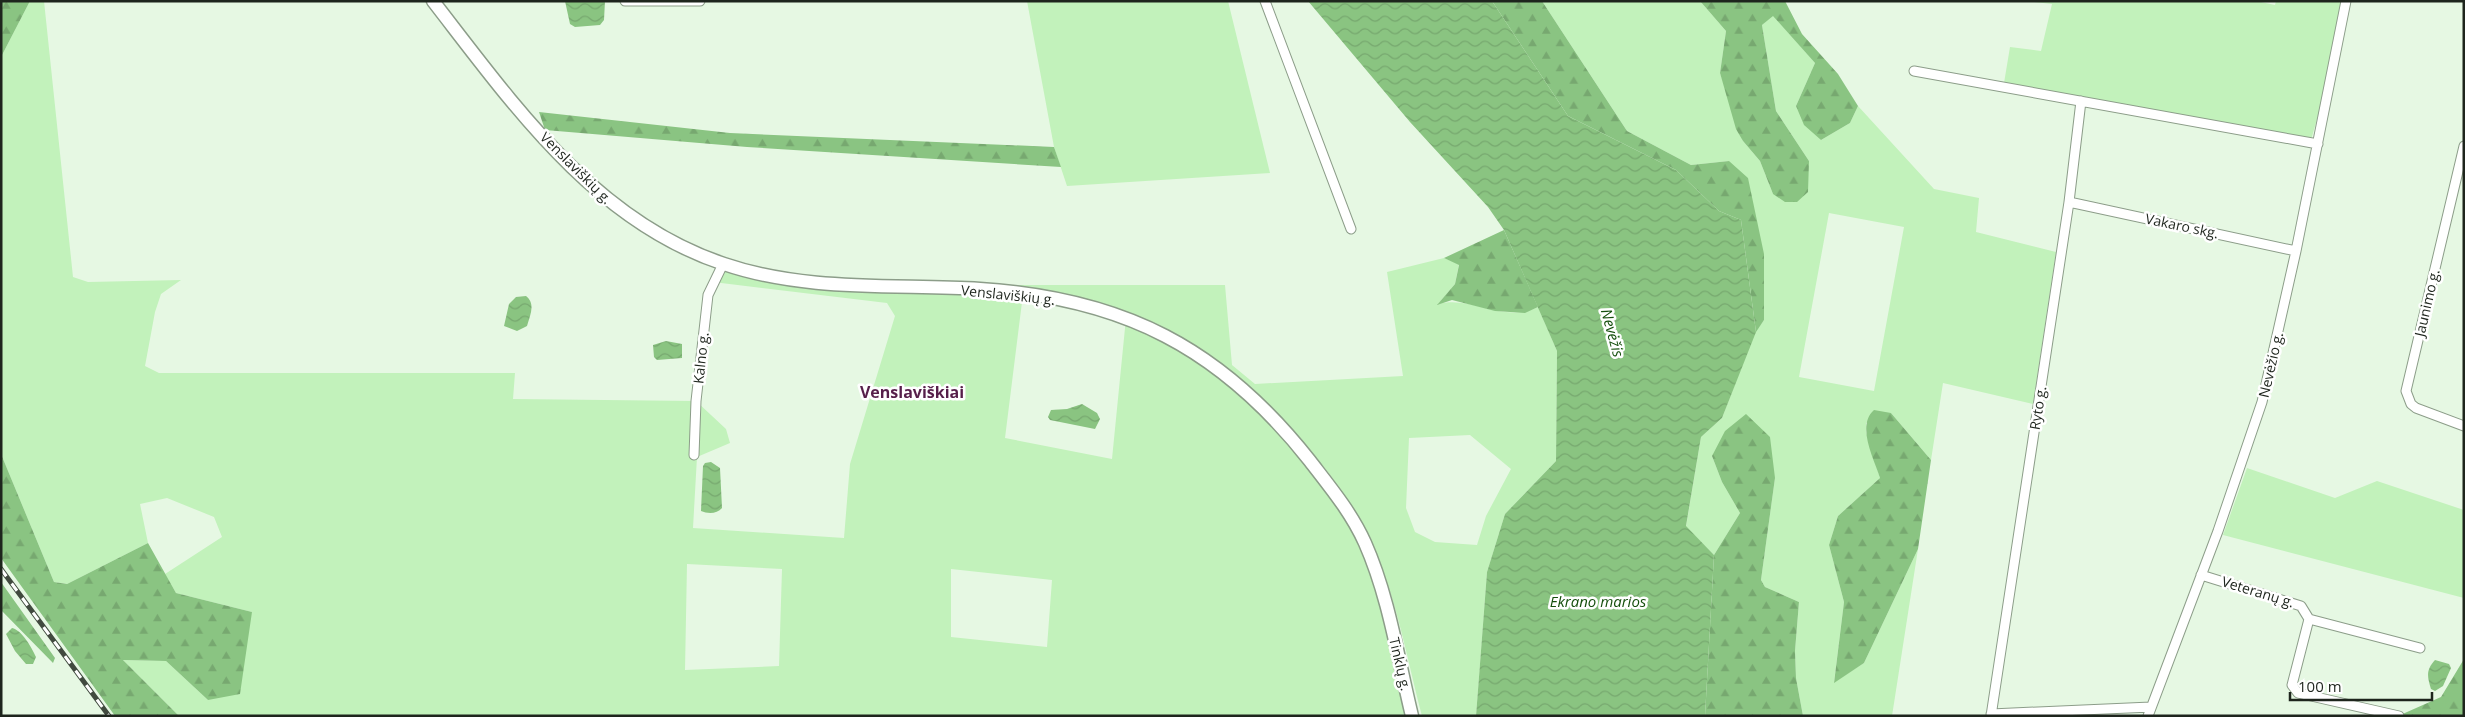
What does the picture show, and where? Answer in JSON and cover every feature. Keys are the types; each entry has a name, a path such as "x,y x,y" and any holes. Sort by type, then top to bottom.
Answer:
{"main road":[{"name":"Venslaviškių g.","path":"433,1 531,122 592,188 618,209 678,244 723,264 769,276 878,288 980,289 1043,296 1098,309 1150,327 1172,338 1232,378 1270,414 1345,506 1375,566 1388,613"},
{"name":"Tinklų g.","path":"1388,613 1412,716"}],"street":[{"path":"625,1 700,1"},
{"path":"1265,1 1351,229"},
{"name":"Nevėžio g.","path":"2150,712 2242,465 2259,411 2296,251 2346,1"},
{"path":"1914,71 2318,144"},
{"name":"Ryto g.","path":"1991,715 2069,202 2081,100"},
{"name":"Jaunimo g.","path":"2464,146 2406,391 2411,404 2416,408 2464,426"},
{"name":"Vakaro skg.","path":"2069,202 2296,251"},
{"name":"Kalno g.","path":"694,455 696,401 708,295 723,264"},
{"name":"Veteranų g.","path":"2201,575 2301,606 2309,619 2420,648"},
{"name":"Veteranų g.","path":"2309,619 2292,685 2298,693 2398,716"},
{"path":"1991,715 2150,712"}],"shaded area":[{"path":"30,1 44,1 73,277 88,282 181,280 161,294 155,312 145,366 159,373 515,373 513,399 696,401 726,429 730,443 697,457 693,528 844,538 850,464 895,316 887,303 713,282 723,264 769,276 1023,294 1005,438 1112,459 1126,318 1149,327 1270,414 1364,540 1409,716 179,716 123,660 166,661 208,700 252,612 176,593 165,574 222,537 214,517 167,498 140,504 148,543 67,584 54,582 1,454 1,57","holes":["687,564 782,569 779,666 685,670","951,569 1052,580 1047,647 951,637"]},
{"path":"1027,1 1228,1 1270,173 1067,186 1054,147"},
{"path":"1542,1 1700,1 1726,31 1720,73 1743,141 1760,161 1773,194 1809,161 1776,111 1762,25 1773,15 1815,63 1796,106 1821,140 1850,123 1858,106 1934,189 1979,198 1976,232 2056,252 2033,404 1943,383 1931,460 1891,413 1866,423 1866,432 1880,478 1838,516 1829,545 1844,602 1834,682 1864,663 1918,549 1892,716 1803,716 1796,678 1795,651 1799,602 1765,587 1761,580 1775,478 1712,456 1722,482 1740,513 1714,555 1686,527 1701,437 1722,418 1755,332 1764,320 1729,161 1691,165 1627,131","holes":["1829,213 1904,227 1874,391 1799,377"]},
{"path":"2026,1 2256,1 2275,5 2276,1 2346,1 2343,17 2338,20 2323,98 2311,140 2004,83 2010,47 2041,51 2052,4"},
{"path":"1444,258 1459,264 1455,284 1438,304 1463,303 1512,312 1538,307 1557,351 1556,461 1505,514 1487,572 1476,716 1422,716 1392,598 1385,575 1366,531 1343,493 1317,459 1298,436 1247,386 1220,364 1192,346 1163,329 1131,315 1098,303 1063,294 999,285 1225,285 1232,365 1255,384 1403,376 1387,272","holes":["1470,435 1511,469 1486,516 1477,545 1435,542 1415,532 1406,508 1409,438"]},
{"path":"2247,468 2335,498 2377,481 2464,510 2464,598 2223,535"}],"green space":[{"path":"1,1 30,1 1,57"},
{"path":"1492,1 1542,1 1627,131 1691,165 1729,161 1748,178 1764,254 1764,320 1756,332 1741,220 1719,211 1676,170 1568,116"},
{"path":"1700,1 1785,1 1802,34 1838,74 1858,106 1850,123 1821,140 1804,125 1796,106 1815,63 1773,16 1762,25 1776,111 1809,161 1808,192 1797,202 1785,202 1773,194 1760,161 1743,141 1736,129 1720,73 1726,31"},
{"path":"539,112 730,133 1054,147 1061,167 747,147 545,130"},
{"path":"1504,230 1538,307 1525,313 1495,311 1452,300 1437,305 1455,284 1459,265 1444,258"},
{"path":"1874,410 1891,413 1931,460 1918,549 1864,663 1834,683 1844,602 1829,545 1838,516 1880,478 1866,434 1866,425"},
{"path":"1746,414 1770,437 1775,478 1761,580 1765,587 1799,602 1795,651 1796,678 1803,716 1705,716 1714,555 1740,513 1722,482 1712,456 1725,431"},
{"path":"1,454 54,582 67,584 148,543 176,593 252,612 240,694 208,700 166,661 123,660 179,716 115,716 1,558"},
{"path":"1,582 55,658 53,663 1,610"},
{"path":"2464,659 2464,716 2398,716 2441,697"}],"water":[{"path":"565,1 605,1 604,20 600,25 575,27 570,24"},
{"name":"Ekrano marios","path":"1308,1 1492,1 1568,116 1676,170 1719,211 1741,220 1756,332 1722,418 1701,437 1686,526 1714,555 1705,716 1476,716 1487,572 1505,514 1556,461 1557,351 1504,230 1488,207 1410,122"},
{"path":"526,296 532,306 527,326 517,331 504,326 509,304 516,297"},
{"path":"666,341 682,344 682,358 657,360 654,357 653,345"},
{"path":"1082,404 1097,413 1100,419 1095,429 1050,420 1048,417 1051,410 1067,409"},
{"path":"711,462 720,468 722,508 709,513 701,511 703,466 705,463"},
{"path":"12,628 16,629 23,636 32,649 36,657 33,664 26,664 15,651 6,634"},
{"path":"2435,660 2449,664 2451,668 2443,686 2435,691 2431,689 2428,673"}],"railway":[{"path":"1,569 109,716"}],"district":[{"name":"Venslaviškiai","path":"912,392"}],"water label":[{"name":"Nevėžis","path":"1612,333"}]}
